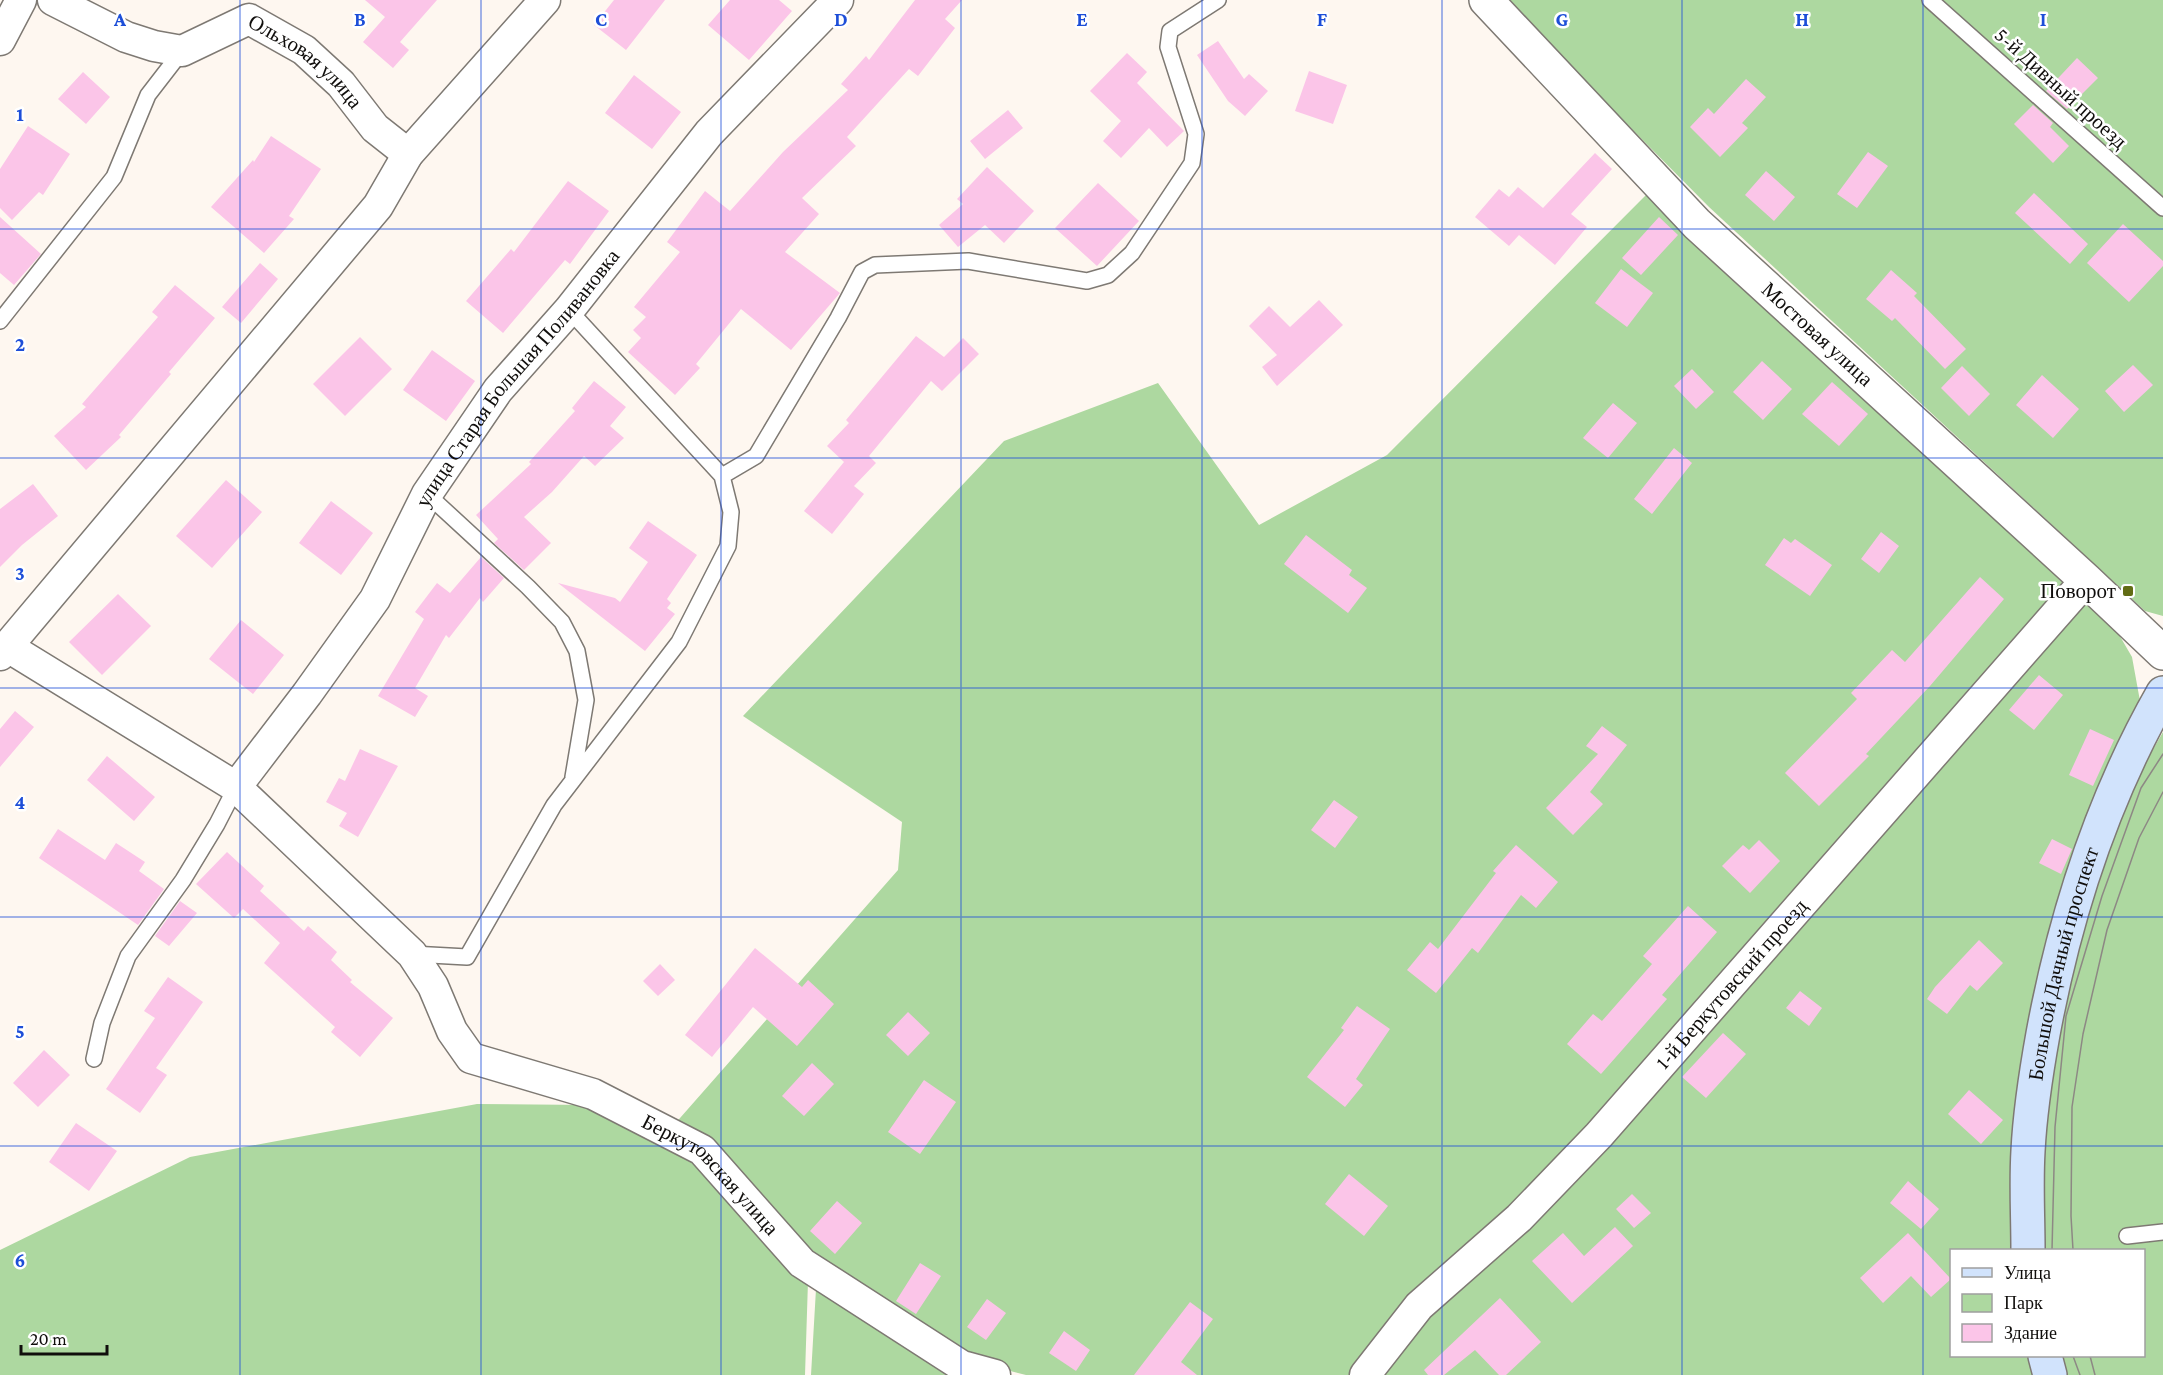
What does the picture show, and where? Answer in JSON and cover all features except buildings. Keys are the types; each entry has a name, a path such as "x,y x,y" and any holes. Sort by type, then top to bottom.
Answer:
{"main road":[{"name":"Большой Дачный проспект","path":"2028,1249 2028,1151 2034,1083 2052,984 2081,876 2121,774 2163,693"}],"street":[{"path":"0,40 21,0"},
{"path":"53,0 126,37 154,46 182,51"},
{"path":"412,954 236,787 4,651 378,206 408,154 545,0"},
{"name":"улица Старая Большая Поливановка","path":"236,787 307,694 375,599 427,494 498,390 569,310 709,133 838,0"},
{"name":"Мостовая улица","path":"1498,4 1697,224 2163,653"},
{"name":"Ольховая улица","path":"182,51 250,9 304,50 341,84 375,128 408,154"},
{"name":"1-й Беркутовский проезд","path":"1365,1375 1419,1306 1519,1218 1599,1135 2086,580"},
{"name":"Беркутовская улица","path":"412,954 433,986 452,1031 471,1058 593,1094 702,1150 802,1263 962,1366 995,1375"}],"lane":[{"path":"722,476 756,456 838,318 862,272 875,265 968,261 1087,281 1108,274 1132,253 1192,163 1196,134 1168,47 1170,31 1218,0"},
{"name":"5-й Дивный проезд","path":"1930,0 2163,208"},
{"path":"0,321 114,177 148,96 182,51"},
{"path":"412,954 467,957 554,805 679,642 728,546 731,512 722,476 569,310"},
{"path":"427,494 528,587 562,622 577,651 586,700 572,780"},
{"path":"94,1059 102,1023 128,956 183,880 217,824 236,787"},
{"path":"2127,1236 2163,1232"}],"green space":[{"path":"1504,0 2163,0 2163,616 2145,611 1709,207"},
{"path":"1646,195 2070,583 1604,1117 1354,1375 1026,1375 964,1359 810,1260 673,1126 898,870 902,822 743,716 1004,441 1158,383 1259,525 1387,455"},
{"path":"2080,596 2114,626 2132,657 2140,701 2069,870 2018,1249 1950,1249 1950,1357 2034,1357 2037,1375 1376,1375"},
{"path":"2163,732 2163,1375 2062,1375 2058,1357 2145,1357 2145,1249 2042,1249 2045,1083 2094,886 2136,779"},
{"path":"477,1104 588,1105 695,1162 808,1281 805,1375 0,1375 0,1250 190,1157"},
{"path":"816,1289 963,1375 811,1375"}],"tram line":[{"path":"2052,1249 2055,1127 2066,1016 2102,896 2141,788 2163,754"},
{"path":"2073,1249 2072,1107 2083,1034 2107,930 2139,838 2163,792"},
{"path":"2073,1357 2080,1375"},
{"path":"2090,1357 2095,1375"}],"place":[{"name":"Поворот","path":"2128,591"}]}
